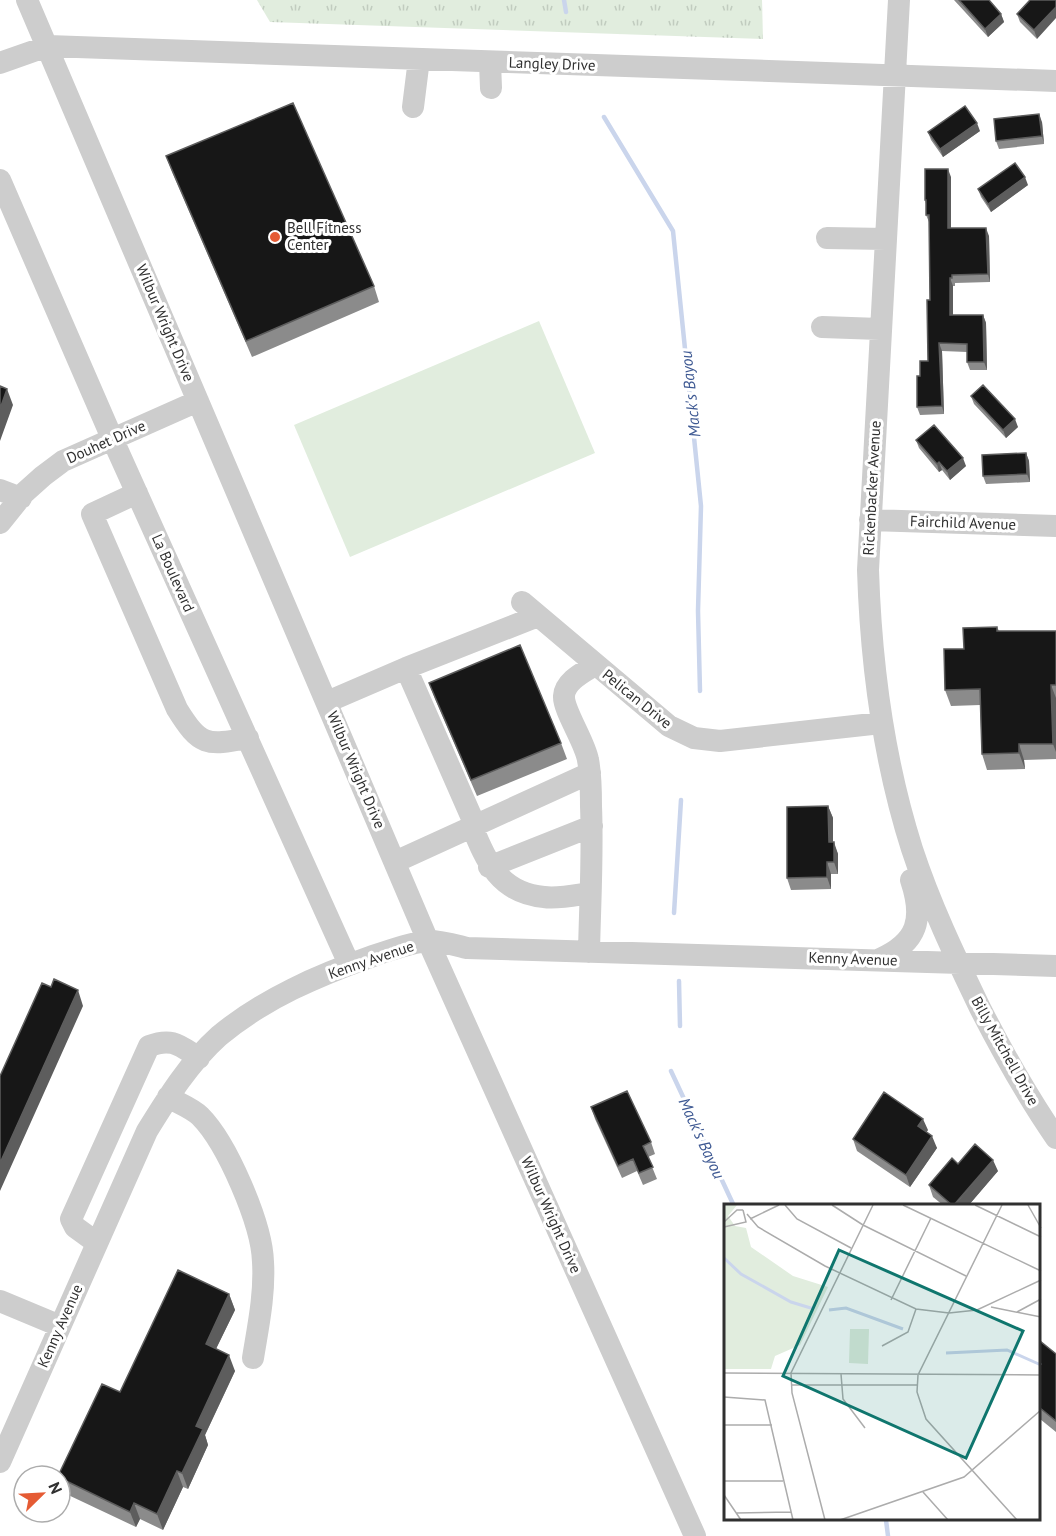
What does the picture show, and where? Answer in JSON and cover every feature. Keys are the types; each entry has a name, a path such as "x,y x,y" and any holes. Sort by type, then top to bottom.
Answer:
{"street":[{"name":"Wilbur Wright Drive","path":"27,0 428,941 695,1536"},
{"name":"Rickenbacker Avenue","path":"899,0 870,520 869,619 881,723 895,787 925,886 958,962"},
{"name":"Langley Drive","path":"48,46 1056,81"},
{"path":"0,63 48,46"},
{"path":"413,107 419,59"},
{"path":"490,62 491,88"},
{"name":"La Boulevard","path":"0,180 112,438 349,964"},
{"path":"827,238 885,239"},
{"path":"822,327 880,329"},
{"name":"Douhet Drive","path":"0,524 10,494 43,476 63,461 198,401"},
{"path":"137,493 92,514 177,709 190,730 202,740 228,742 248,738"},
{"name":"Fairchild Avenue","path":"870,520 1056,526"},
{"name":"Pelican Drive","path":"406,668 530,609 677,732 702,740 720,741 881,723"},
{"path":"589,952 592,826 590,773 588,758 564,697 567,688 575,678 595,665"},
{"path":"327,702 406,668 474,825 489,867 505,882 524,893 544,898 590,893"},
{"path":"395,862 590,773"},
{"path":"489,867 592,826"},
{"path":"880,959 905,945 919,911 904,858 908,836"},
{"name":"Kenny Avenue","path":"0,1462 147,1131 178,1082 219,1037 261,1006 349,964 428,941 467,948 1056,966"},
{"name":"Billy Mitchell Drive","path":"958,962 1009,1065 1056,1138"},
{"path":"97,1243 75,1227 71,1219 149,1046 160,1042 174,1042 199,1058"},
{"path":"168,1097 198,1114 212,1130 227,1156 257,1229 264,1263 261,1313 253,1358"},
{"path":"0,1301 60,1326"}],"green space":[{"path":"257,0 762,0 763,39 270,22"},
{"path":"539,321 595,453 350,557 294,425"}],"building":[{"path":"959,0 989,0 1001,14 985,29"},
{"path":"1030,0 1056,0 1056,7 1034,30 1017,14"},
{"name":"Bell Fitness Center","path":"293,103 374,286 246,341 166,156"},
{"path":"965,106 977,123 940,149 928,132"},
{"path":"1039,114 1042,136 996,141 994,119"},
{"path":"1015,163 1025,177 988,204 978,189"},
{"path":"925,169 948,169 948,228 986,228 988,274 952,275 950,278 950,315 983,315 984,362 967,362 967,344 939,343 942,406 917,407 917,376 920,376 920,361 928,361 929,215 926,215"},
{"path":"983,385 1015,419 1003,430 971,396"},
{"path":"0,386 7,389 0,409"},
{"path":"934,425 963,458 947,471 939,462 937,464 916,440"},
{"path":"1026,453 1027,474 983,476 982,455"},
{"path":"997,627 997,631 1056,631 1056,685 1051,685 1053,744 1019,744 1019,753 982,754 980,689 945,690 944,649 964,649 963,628"},
{"path":"520,645 561,743 471,780 429,683"},
{"path":"828,806 829,842 834,842 834,862 827,862 827,877 787,878 787,807"},
{"path":"54,979 78,990 0,1163 0,1076 42,983 51,987"},
{"path":"627,1091 651,1142 643,1146 653,1167 639,1173 633,1159 618,1166 591,1107"},
{"path":"884,1092 923,1119 918,1126 932,1136 906,1175 853,1139"},
{"path":"975,1144 993,1160 955,1204 951,1204 929,1185 952,1158 958,1164"},
{"path":"178,1270 229,1294 206,1344 229,1355 196,1426 203,1429 182,1473 177,1471 157,1514 134,1503 130,1512 72,1484 72,1464 64,1464 102,1384 120,1392"},
{"path":"1041,1342 1056,1354 1056,1421 1041,1409"}],"waterway":[{"name":"Mack's Bayou","path":"564,0 566,12"},
{"name":"Mack's Bayou","path":"604,117 673,231 701,506 698,611 700,691"},
{"name":"Mack's Bayou","path":"674,913 681,800"},
{"name":"Mack's Bayou","path":"679,981 680,1026"},
{"name":"Mack's Bayou","path":"671,1071 733,1204"},
{"name":"Mack's Bayou","path":"886,1521 888,1536"}],"place":[{"name":"Bell Fitness Center","path":"275,237"}]}
